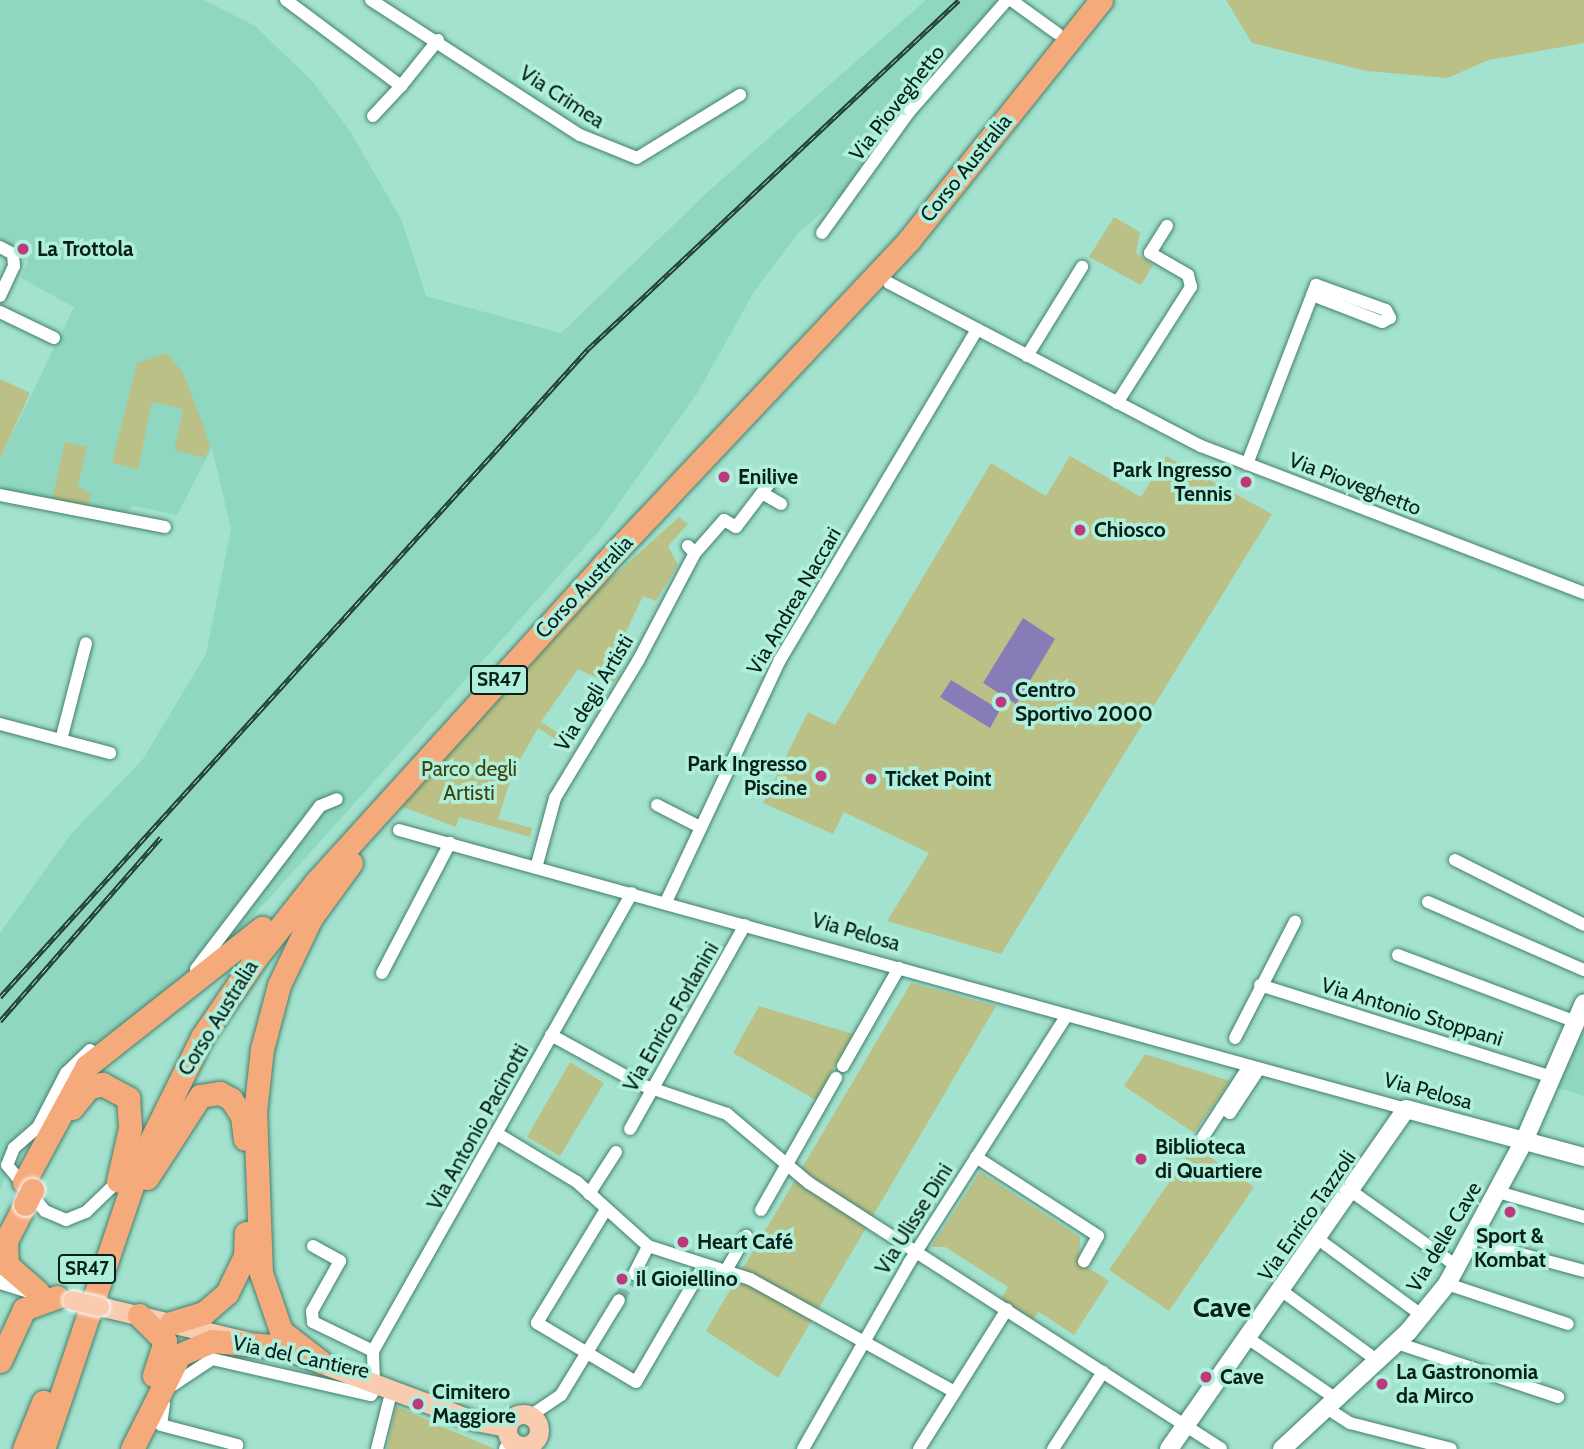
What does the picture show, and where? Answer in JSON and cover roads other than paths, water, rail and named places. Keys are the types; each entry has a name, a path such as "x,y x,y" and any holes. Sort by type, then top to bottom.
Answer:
{"highway":[{"name":"Corso Australia","path":"31,1449 45,1399 118,1181 190,1033 262,928 455,707 898,229 1083,0"},
{"name":"Corso Australia","path":"43,1449 73,1349 153,1131 202,1037 286,918 408,780 909,240 1101,0"},
{"path":"321,1362 281,1331 261,1273 257,1080 270,1016 299,940 408,780"},
{"path":"0,1361 24,1309 47,1294 6,1265 6,1241 25,1193 87,1066 262,928"},
{"path":"0,1223 25,1193 78,1097 102,1084 117,1087 132,1111 118,1181"},
{"path":"109,1245 190,1104 211,1093 231,1100 244,1128 245,1256 219,1303 171,1323"},
{"path":"122,1449 164,1351 162,1333 139,1315"},
{"path":"132,1449 179,1355 212,1341 272,1346"},
{"path":"52,1449 73,1349"},
{"path":"24,1449 45,1399"}],"main road":[{"path":"47,1294 272,1346 382,1385 507,1439 524,1446 538,1432 516,1416 507,1439"}],"street":[{"path":"286,0 401,86"},
{"name":"Via Pioveghetto","path":"822,233 909,112 1009,0 1057,33"},
{"name":"Via Crimea","path":"378,2 580,135 637,158 740,95"},
{"path":"373,116 438,40"},
{"path":"1117,403 1191,288 1188,275 1150,253 1167,226"},
{"path":"0,247 13,254 14,267 0,296"},
{"path":"1027,356 1082,267"},
{"name":"Via Pioveghetto","path":"888,283 1117,403 1247,464 1584,593"},
{"path":"1247,464 1312,295 1320,283 1386,310 1390,318 1382,322 1312,295"},
{"path":"0,312 54,338"},
{"name":"Via Andrea Naccari","path":"666,902 780,660 977,329"},
{"path":"771,481 762,493 781,504"},
{"name":"Via degli Artisti","path":"536,868 555,798 622,691 691,549 724,520 736,527 762,493"},
{"path":"0,495 165,527"},
{"path":"61,740 86,643"},
{"path":"0,724 110,753"},
{"name":"Corso Australia","path":"118,1181 74,1219 57,1219 9,1173 8,1155 38,1127 79,1059 201,965 320,806 337,799"},
{"path":"657,805 700,827"},
{"name":"Via Pelosa","path":"399,830 1584,1157"},
{"path":"382,973 450,843"},
{"path":"1455,860 1584,925"},
{"name":"Via Antonio Pacinotti","path":"373,1351 632,893"},
{"path":"1428,902 1584,970"},
{"path":"1235,1038 1260,985 1295,922"},
{"name":"Via Enrico Forlanini","path":"629,1129 745,925"},
{"path":"1398,955 1576,1023"},
{"path":"843,1066 899,968"},
{"name":"Via Antonio Stoppani","path":"1260,985 1552,1077"},
{"name":"Via delle Cave","path":"1282,1449 1397,1343 1423,1316 1447,1284 1476,1236 1524,1141 1584,1003"},
{"name":"Via Ulisse Dini","path":"803,1449 916,1251 1067,1015"},
{"path":"551,1035 652,1088 727,1114 785,1165 1221,1449"},
{"path":"1203,1137 1222,1108 1230,1113 1254,1068"},
{"path":"761,1210 836,1078"},
{"name":"Via Enrico Tazzoli","path":"1170,1449 1249,1339 1406,1109"},
{"path":"496,1133 589,1194 605,1211 649,1247 703,1267 750,1279 953,1394"},
{"path":"589,1194 616,1152"},
{"path":"976,1157 1098,1236 1084,1261"},
{"path":"1351,1192 1458,1267"},
{"path":"1498,1192 1584,1217"},
{"path":"605,1211 537,1323 636,1382 703,1267"},
{"path":"725,1272 746,1236"},
{"path":"1476,1236 1492,1246 1584,1271"},
{"path":"1318,1239 1423,1316"},
{"path":"313,1246 340,1261 312,1311 313,1322 373,1351 382,1385 377,1449"},
{"path":"634,1274 649,1247"},
{"path":"0,1283 47,1294"},
{"path":"1447,1284 1568,1324"},
{"path":"1282,1291 1378,1361"},
{"path":"538,1432 549,1406 588,1353 619,1300"},
{"path":"919,1449 1007,1309"},
{"path":"1249,1339 1330,1403 1350,1423 1451,1449"},
{"path":"1397,1343 1558,1397"},
{"name":"Via del Cantiere","path":"237,1445 160,1425 173,1383 196,1364 222,1359 371,1395 382,1385"},
{"path":"1053,1449 1103,1372"}],"tunnel":[{"path":"619,1300 634,1274"}],"railway":[{"path":"0,997 588,349 959,0"},
{"path":"0,1021 161,837"}],"place":[{"name":"La Trottola","path":"23,249"},
{"name":"Enilive","path":"724,477"},
{"name":"Park Ingresso Tennis","path":"1246,482"},
{"name":"Chiosco","path":"1080,530"},
{"name":"Centro Sportivo 2000","path":"1001,702"},
{"name":"Park Ingresso Piscine","path":"821,776"},
{"name":"Ticket Point","path":"871,779"},
{"name":"Biblioteca di Quartiere","path":"1141,1159"},
{"name":"Sport & Kombat","path":"1510,1212"},
{"name":"Heart Café","path":"683,1242"},
{"name":"il Gioiellino","path":"622,1279"},
{"name":"Cave","path":"1206,1377"},
{"name":"La Gastronomia da Mirco","path":"1382,1384"},
{"name":"Cimitero Maggiore","path":"418,1404"}],"district":[{"name":"Cave","path":"1222,1307"}],"park label":[{"name":"Parco degli Artisti","path":"469,781"}]}
